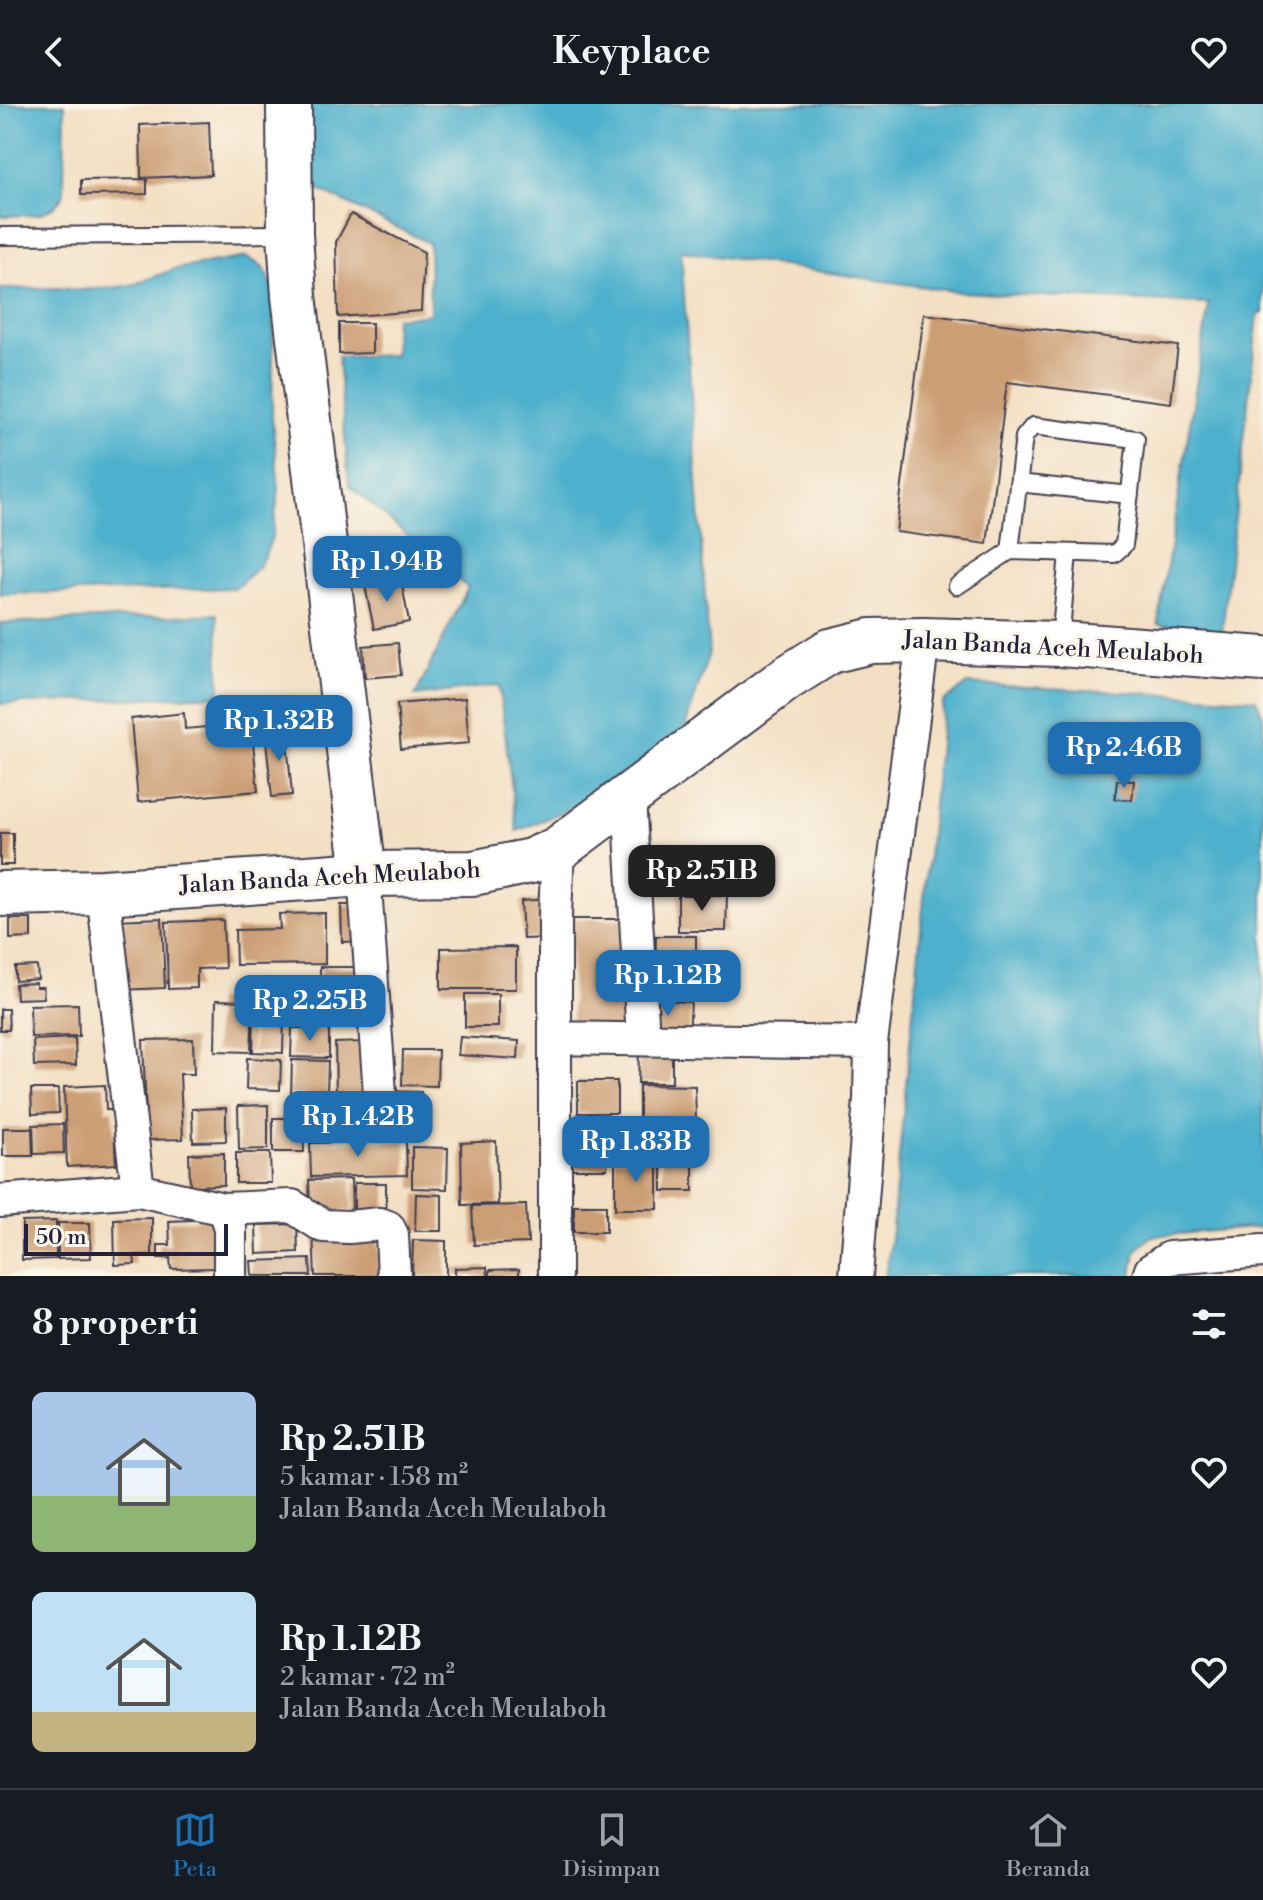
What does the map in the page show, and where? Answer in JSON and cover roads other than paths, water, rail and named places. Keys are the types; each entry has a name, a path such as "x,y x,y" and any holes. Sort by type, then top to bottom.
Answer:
{"main road":[{"path":"289,104 290,234 296,312 364,874"},
{"name":"Jalan Banda Aceh Meulaboh","path":"0,894 103,892 364,874 473,873 531,861 558,849 787,678 830,651 871,641 1060,644 1263,659"}],"street":[{"path":"856,1276 870,1099 871,1043 923,640"},
{"path":"629,798 643,1039"},
{"path":"555,1276 555,915 558,849"},
{"path":"364,874 381,1107"},
{"path":"103,892 138,1190"},
{"path":"555,1038 871,1043"},
{"path":"0,1201 138,1190 224,1209 292,1206 323,1226 380,1224 388,1227 392,1235 394,1276"},
{"path":"224,1209 230,1228 230,1276"},
{"path":"1149,1276 1151,1270 1169,1258 1263,1251"}],"lane":[{"path":"0,236 290,234"},
{"path":"957,586 1010,551 1114,554 1124,545 1136,439 1033,426 1024,437 1010,551"},
{"path":"1018,483 1130,495"},
{"path":"1060,644 1068,553"}],"water":[{"path":"0,104 65,104 64,194 44,212 0,216"},
{"path":"307,104 1263,104 1263,313 1258,315 1222,633 1158,624 1209,304 959,292 681,251 709,653 683,734 619,788 517,831 499,685 415,696 468,588 349,485 338,357 394,355 395,318 430,314 429,243 315,188 308,179"},
{"path":"246,257 265,271 274,293 272,418 279,489 272,537 259,566 236,588 0,594 0,289 119,287 175,269"},
{"path":"217,614 220,695 0,704 0,623"},
{"path":"968,684 1256,699 1263,716 1263,1227 1152,1236 1136,1250 1132,1276 885,1276 943,702"}]}
